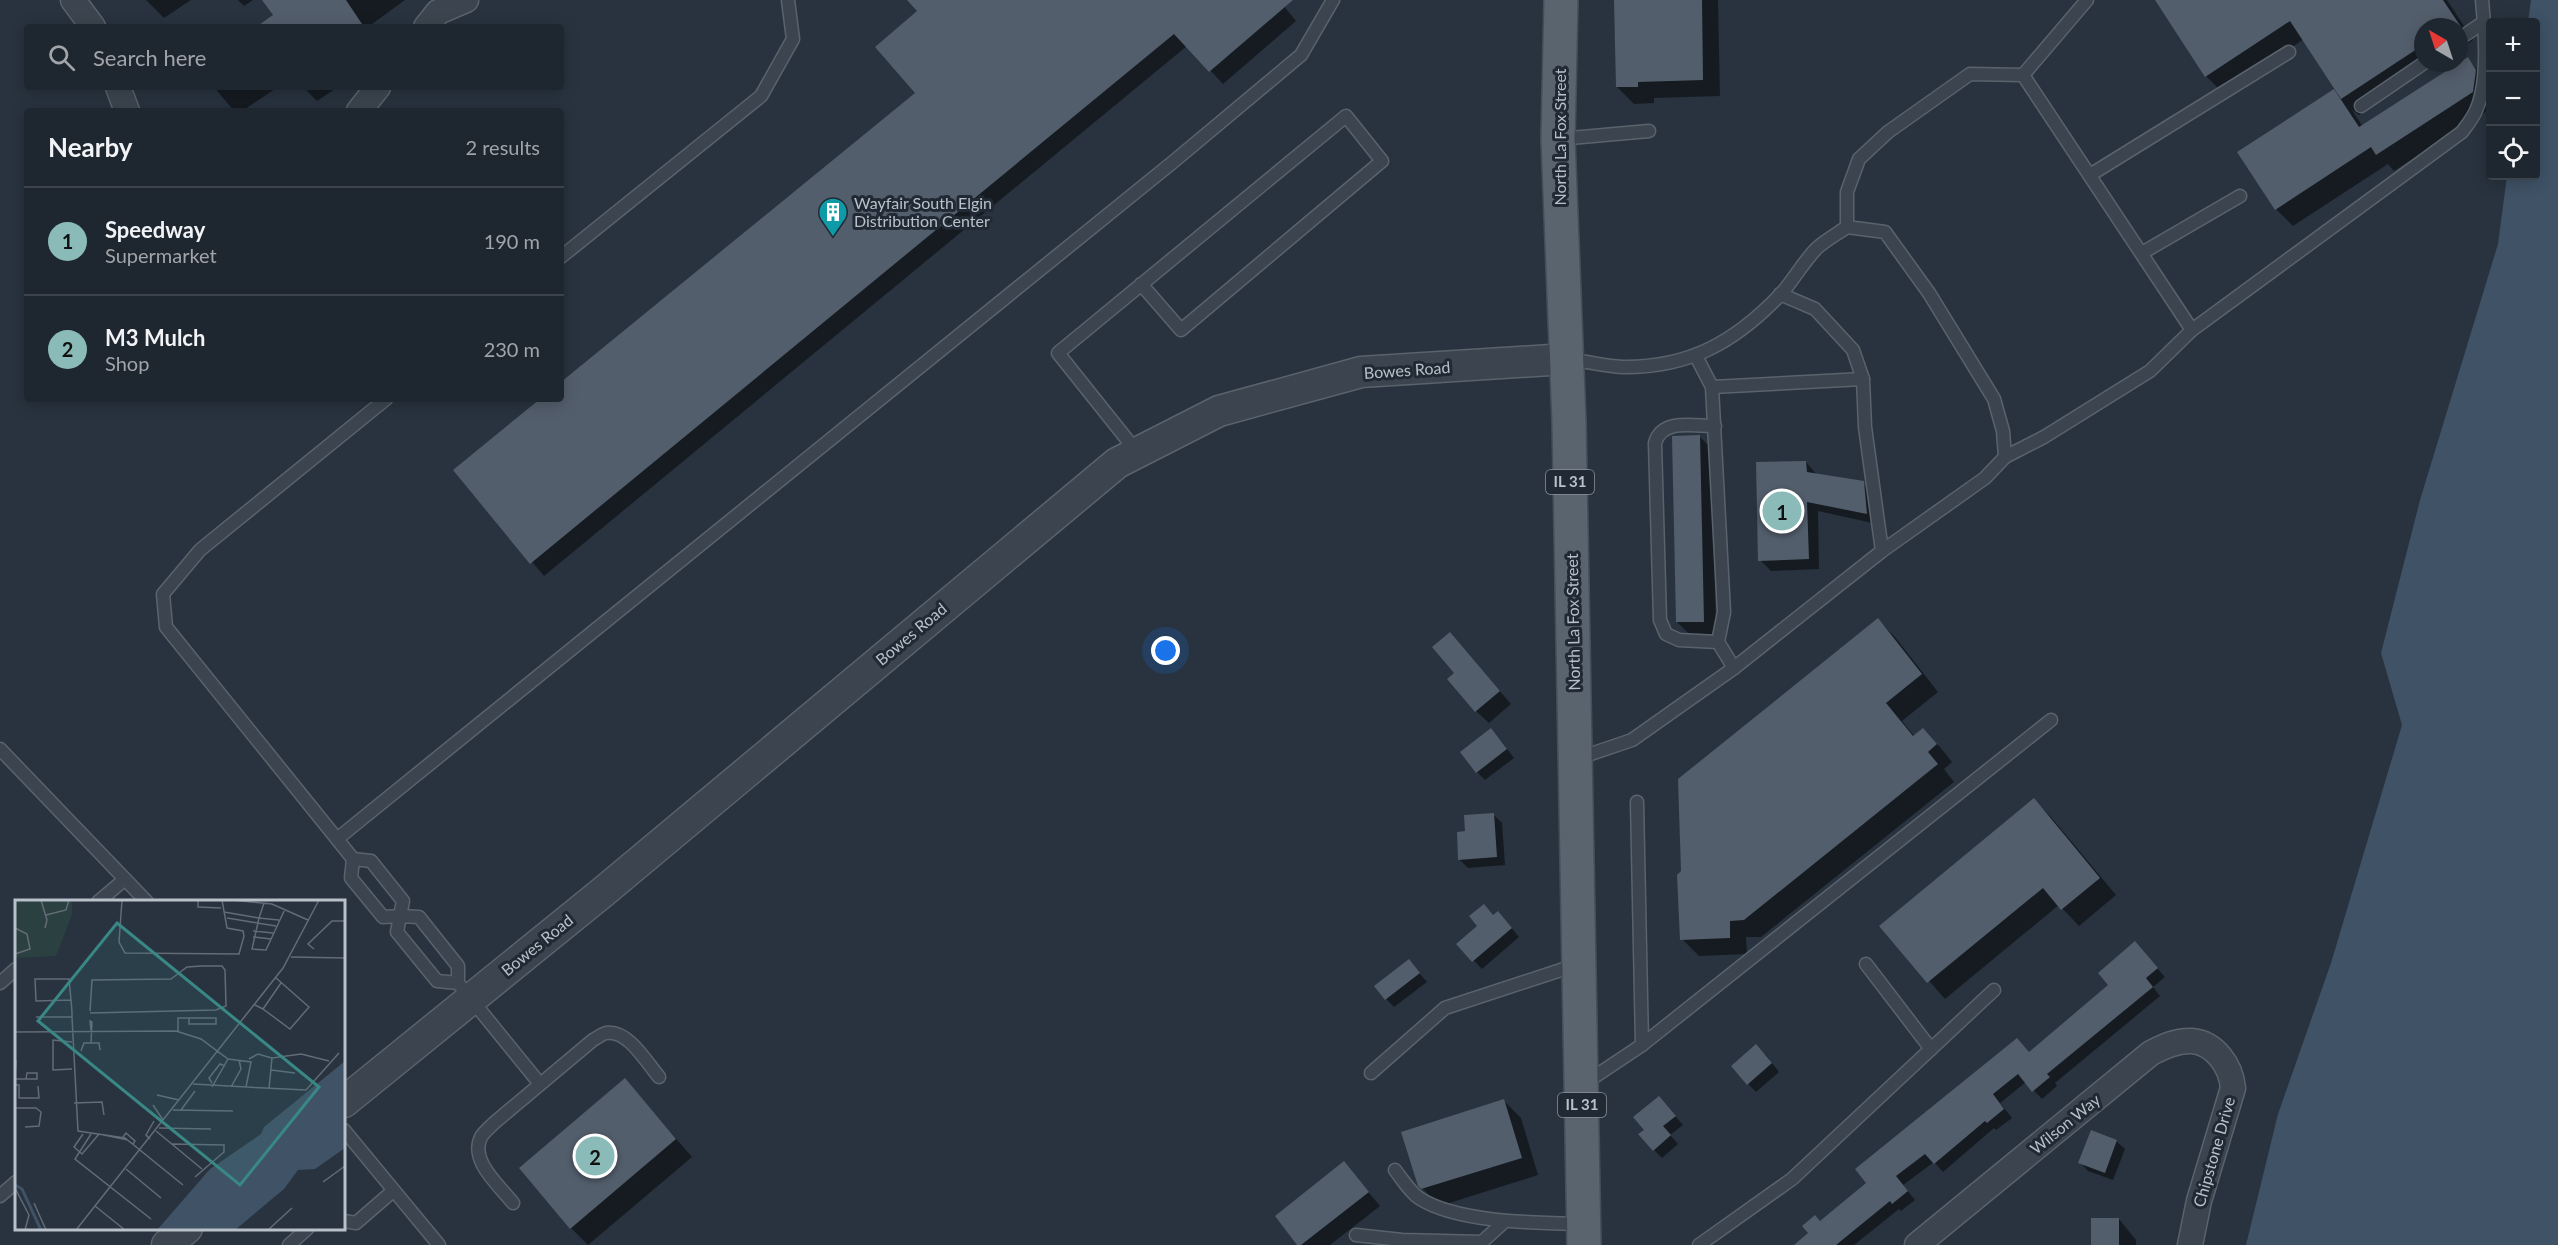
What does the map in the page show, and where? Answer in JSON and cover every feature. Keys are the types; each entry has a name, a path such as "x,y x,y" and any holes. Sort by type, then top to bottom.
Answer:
{"main road":[{"name":"North La Fox Street","path":"1561,0 1558,139 1576,759 1584,1234"}],"street":[{"path":"74,0 91,24"},
{"path":"428,24 438,12 466,0"},
{"path":"119,90 126,108"},
{"path":"361,108 376,90"},
{"name":"Bowes Road","path":"345,1101 464,991 603,892 1117,463 1220,411 1361,372 1566,359"},
{"name":"Wilson Way","path":"1917,1245 2151,1053 2171,1044 2193,1041 2211,1048 2223,1060"},
{"name":"Chipstone Drive","path":"2190,1245 2199,1201 2233,1088 2232,1075 2223,1060"},
{"path":"167,1245 185,1230"}],"lane":[{"path":"564,255 761,96 793,39 788,0"},
{"path":"337,839 1173,162 1301,55 1333,0"},
{"path":"2023,75 2087,0"},
{"path":"1576,759 1632,740 1734,668 1882,551 1985,478 2005,457 2044,437 2150,371 2192,330 2462,132 2477,110 2481,95 2484,22 2482,0"},
{"path":"2468,33 2484,22"},
{"path":"2090,175 2289,52"},
{"path":"2361,106 2414,70"},
{"path":"1847,227 1847,192 1859,159 1888,132 1970,74 2023,75"},
{"path":"2023,75 2192,330"},
{"path":"1137,452 1058,353 1346,116 1382,161 1181,330 1142,284"},
{"path":"1558,139 1649,131"},
{"path":"2142,254 2240,196"},
{"path":"1566,359 1621,367 1658,364 1696,356 1723,343 1780,294 1817,249 1847,227 1885,232 1929,292 1994,399 2003,432 2005,457"},
{"path":"1780,294 1815,309 1853,350 1863,379 1865,427 1882,551"},
{"path":"1696,356 1712,387 1724,612 1718,642 1734,668"},
{"path":"1712,387 1863,379"},
{"path":"382,402 200,550 163,594 166,627 353,859 370,861 403,901 397,932 437,981 464,991"},
{"path":"1715,426 1668,426 1658,434 1655,443 1660,620 1666,634 1679,640 1718,642"},
{"path":"1582,1086 1642,1045 2051,720"},
{"path":"0,749 145,900"},
{"path":"1637,802 1642,1045"},
{"path":"353,859 351,878 383,918 419,917 458,966 464,991 540,1084"},
{"path":"100,900 125,879"},
{"path":"1866,964 1931,1049"},
{"path":"1371,1073 1445,1008 1578,965"},
{"path":"0,983 15,970"},
{"path":"1699,1245 1792,1179 1994,990"},
{"path":"513,1203 481,1163 478,1150 481,1137 494,1123 593,1040 606,1033 617,1034 628,1041 659,1077"},
{"path":"345,1131 439,1245"},
{"path":"1395,1170 1418,1198 1445,1211 1584,1234"},
{"path":"0,1196 15,1183"},
{"path":"345,1221 356,1223 393,1191"},
{"path":"1356,1235 1402,1240 1482,1242 1505,1221"},
{"path":"289,1245 306,1230"}],"water":[{"path":"2531,0 2558,0 2558,1245 2246,1245 2278,1114 2331,963 2402,725 2381,653 2420,500 2498,244 2506,180 2540,180 2540,18 2529,18"}],"building":[{"path":"262,0 346,0 362,24 260,24 273,15"},
{"name":"Wayfair South Elgin Distribution Center","path":"907,0 1293,0 1209,72 1174,34 530,564 453,470 536,402 564,402 564,380 915,93 875,47 917,11"},
{"path":"1614,0 1702,0 1703,80 1638,82 1638,87 1616,87"},
{"path":"2155,0 2443,0 2455,18 2414,18 2414,51 2341,99 2290,21 2205,77"},
{"path":"2468,57 2476,70 2473,92 2376,155 2371,147 2275,210 2237,152 2334,89 2359,127 2445,72 2468,72"},
{"path":"1700,435 1704,622 1676,622 1672,436"},
{"path":"1806,461 1807,472 1864,481 1867,514 1807,502 1809,559 1758,561 1756,462"},
{"path":"1878,618 1922,674 1886,703 1913,736 1923,728 1937,744 1928,752 1938,764 1744,920 1730,921 1730,938 1680,940 1677,875 1681,871 1678,779"},
{"path":"1450,632 1500,691 1475,712 1447,679 1454,673 1432,647"},
{"path":"1491,728 1507,749 1476,773 1460,752"},
{"path":"2034,798 2100,878 2061,910 2043,888 1927,983 1879,926"},
{"path":"1494,813 1497,857 1458,860 1457,832 1465,831 1464,815"},
{"path":"1484,904 1493,915 1498,911 1512,928 1472,962 1456,944 1477,926 1469,916"},
{"path":"2135,941 2158,968 2146,978 2153,987 2047,1074 2050,1077 2032,1092 2018,1074 1993,1094 2004,1109 1987,1123 1985,1121 1934,1164 1925,1154 1896,1176 1908,1191 1892,1204 1890,1201 1836,1245 1794,1245 1808,1233 1802,1226 1815,1215 1820,1221 1866,1183 1855,1169 2017,1038 2029,1052 2108,985 2098,973"},
{"path":"1409,959 1420,973 1385,1000 1374,986"},
{"path":"1756,1044 1772,1063 1747,1085 1731,1066"},
{"path":"625,1078 676,1139 570,1229 519,1168"},
{"path":"1659,1096 1676,1116 1663,1126 1671,1135 1653,1151 1638,1134 1644,1130 1633,1117"},
{"path":"1504,1099 1522,1158 1421,1189 1418,1186 1401,1132"},
{"path":"2091,1130 2117,1140 2105,1173 2078,1163"},
{"path":"1344,1161 1369,1192 1301,1245 1297,1245 1275,1216"},
{"path":"2091,1218 2119,1218 2119,1245 2091,1245"}],"place":[{"name":"Wayfair South Elgin Distribution Center","path":"833,238"},
{"name":"Speedway","path":"1782,511"},
{"name":"M3 Mulch","path":"595,1156"}]}
